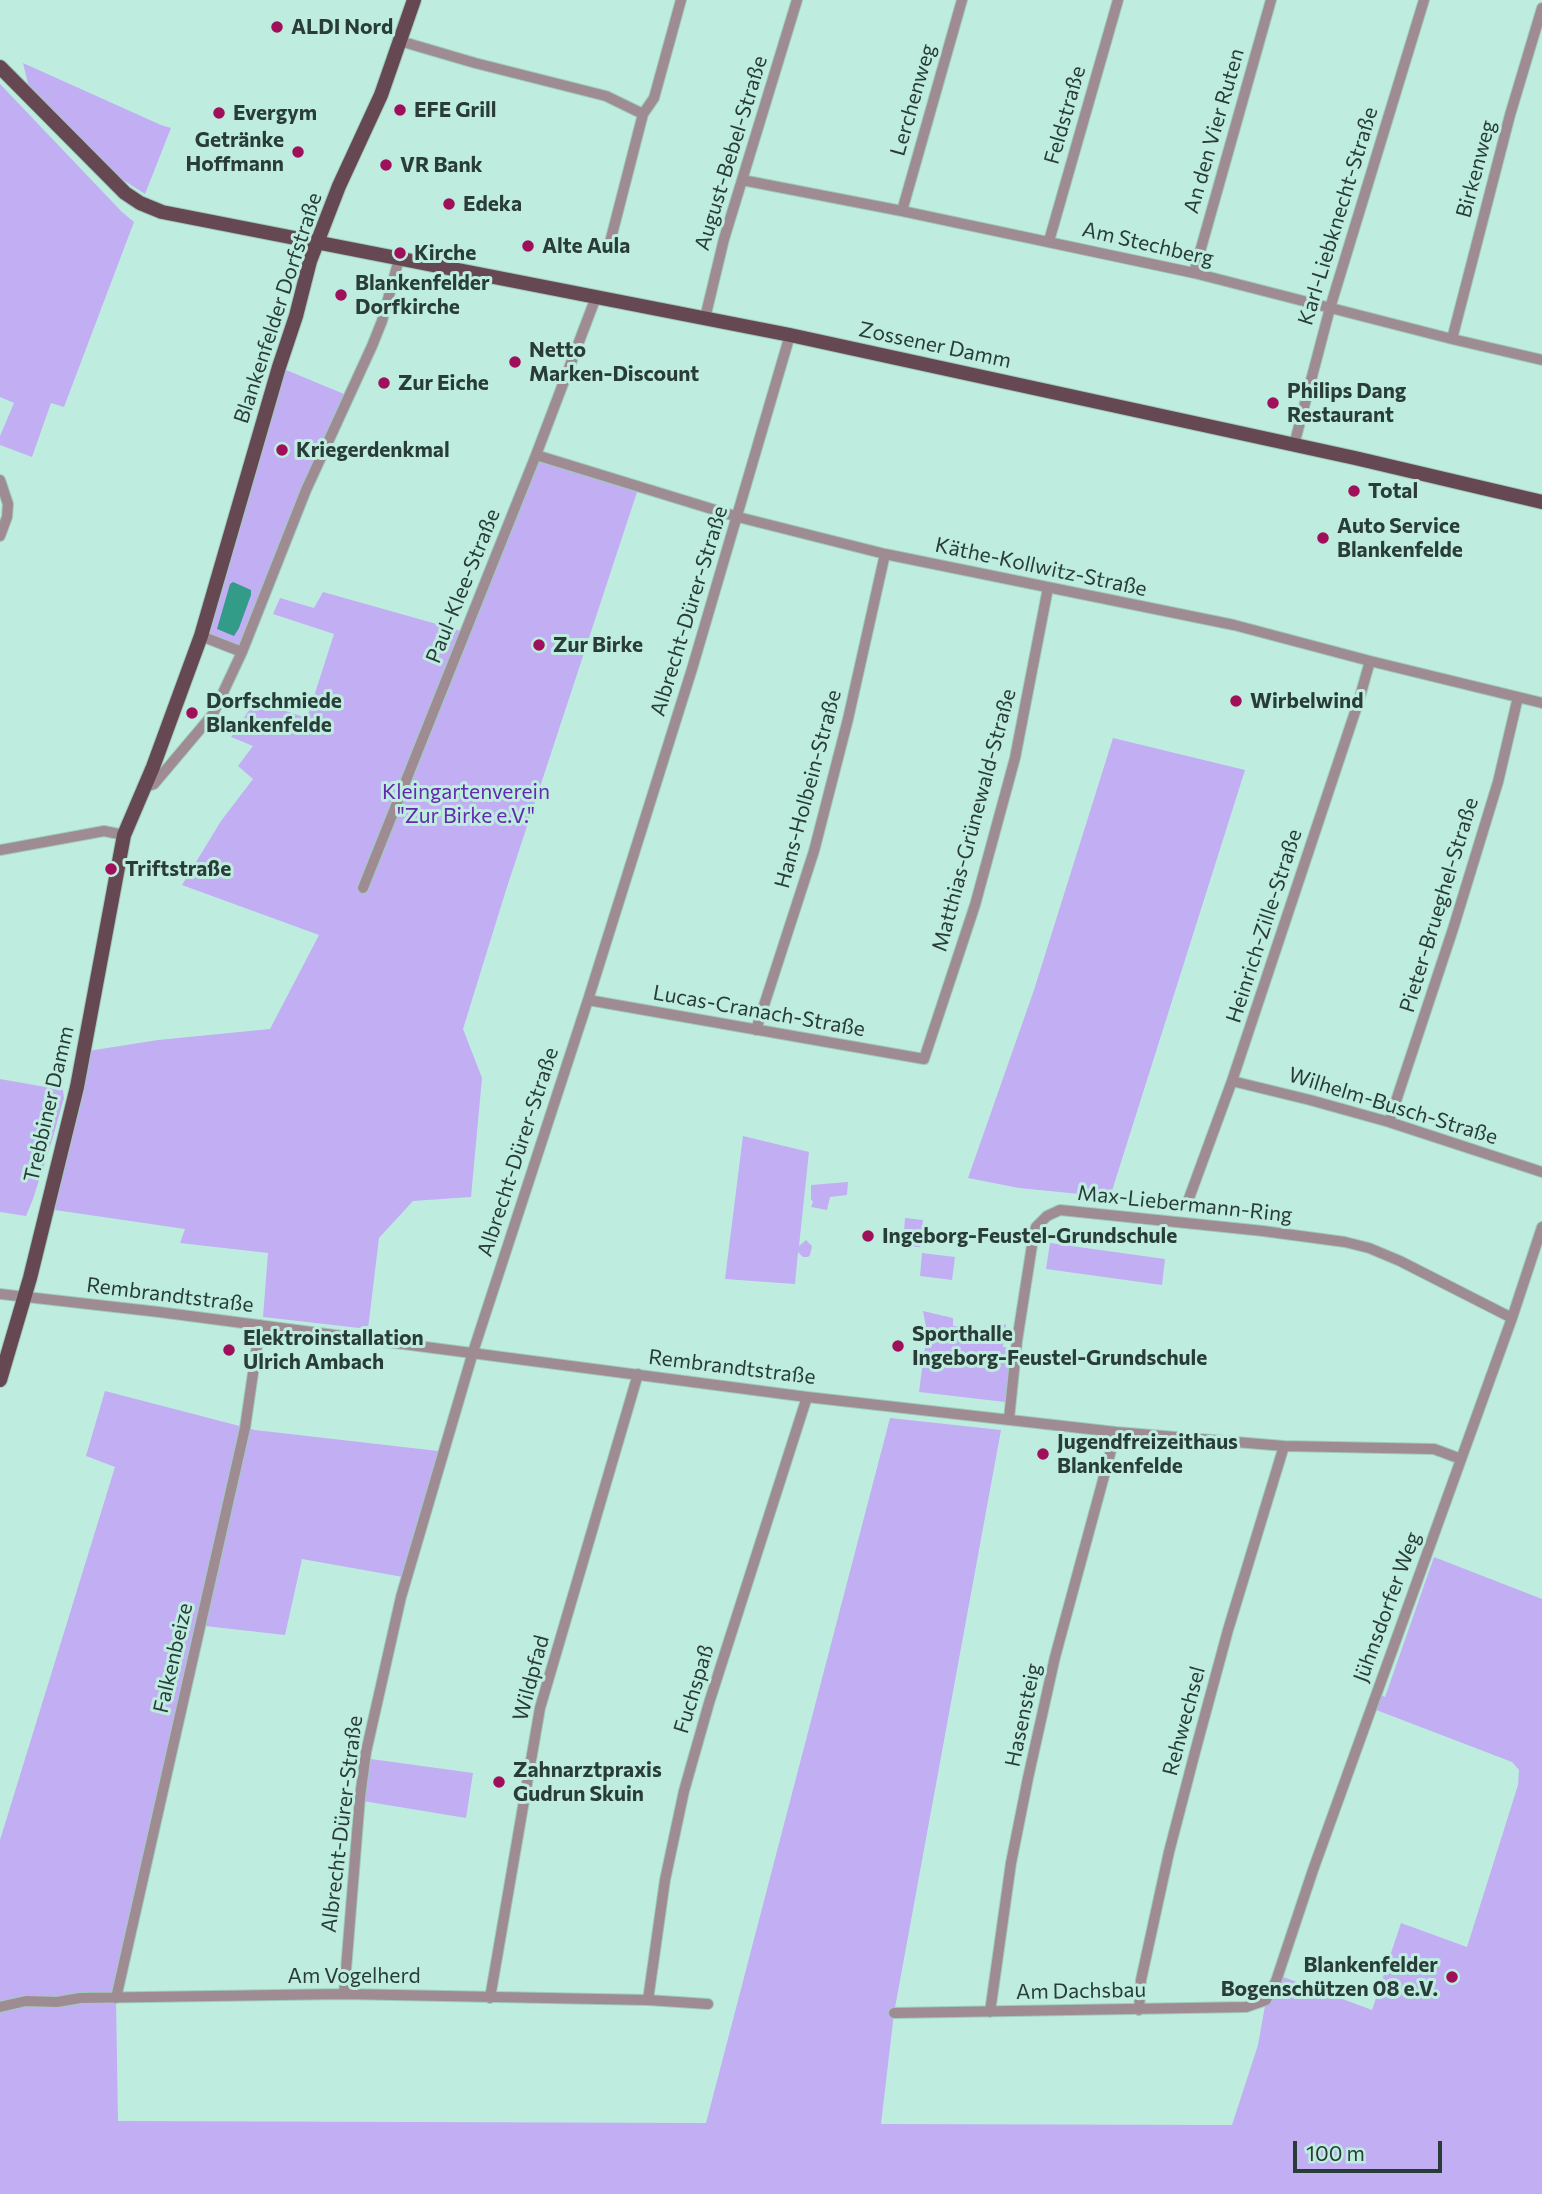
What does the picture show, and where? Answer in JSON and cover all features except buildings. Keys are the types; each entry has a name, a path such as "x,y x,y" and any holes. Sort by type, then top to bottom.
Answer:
{"main road":[{"name":"Blankenfelder Dorfstraße","path":"124,835 145,787 201,636 317,242 339,186 381,95 414,0"},
{"name":"Zossener Damm","path":"0,67 125,193 162,212 790,335 1542,502"},
{"name":"Trebbiner Damm","path":"0,1380 24,1297 77,1087 124,835"}],"street":[{"path":"608,250 643,114 654,98 681,0"},
{"name":"August-Bebel-Straße","path":"705,318 712,283 797,0"},
{"name":"Lerchenweg","path":"902,211 962,0"},
{"name":"Feldstraße","path":"1048,241 1118,0"},
{"name":"An den Vier Ruten","path":"1194,273 1271,0"},
{"name":"Karl-Liebknecht-Straße","path":"1294,445 1330,308 1424,0"},
{"name":"Birkenweg","path":"1452,340 1510,115 1542,8"},
{"path":"400,41 606,96 643,114"},
{"name":"Am Stechberg","path":"742,180 1194,273 1452,340 1542,360"},
{"name":"Blankenfelder Dorfstraße","path":"145,787 154,784 214,714 242,652 306,490 372,346 399,259"},
{"name":"Paul-Klee-Straße","path":"363,888 536,455 596,297"},
{"name":"Albrecht-Dürer-Straße","path":"345,1994 360,1797 376,1704 401,1597 473,1352 588,1000 738,517 790,335"},
{"name":"Käthe-Kollwitz-Straße","path":"536,455 738,517 885,554 1234,625 1542,703"},
{"path":"0,480 8,504 7,517 0,536"},
{"name":"Hans-Holbein-Straße","path":"756,1030 814,851 848,719 885,554"},
{"name":"Matthias-Grünewald-Straße","path":"924,1059 975,905 1011,771 1035,663 1048,588"},
{"path":"201,636 242,652"},
{"name":"Heinrich-Zille-Straße","path":"1188,1201 1232,1081 1370,661"},
{"name":"Pieter-Brueghel-Straße","path":"1388,1122 1453,929 1498,782 1518,696"},
{"path":"0,850 104,831 124,835"},
{"name":"Lucas-Cranach-Straße","path":"588,1000 924,1059"},
{"name":"Wilhelm-Busch-Straße","path":"1232,1081 1388,1122 1542,1172"},
{"name":"Max-Liebermann-Ring","path":"1009,1419 1017,1341 1033,1239 1036,1227 1046,1216 1060,1210 1345,1242 1369,1248 1400,1261 1511,1318"},
{"name":"Jühnsdorfer Weg","path":"1266,2000 1278,1975 1542,1227"},
{"name":"Rembrandtstraße","path":"0,1294 473,1352 807,1397 1116,1432 1284,1446 1434,1449 1461,1459"},
{"name":"Falkenbeize","path":"116,1998 245,1428 260,1325"},
{"name":"Wildpfad","path":"490,1997 540,1708 638,1374"},
{"name":"Fuchspaß","path":"648,2000 664,1880 684,1791 709,1703 807,1397"},
{"name":"Hasensteig","path":"990,2012 1011,1863 1028,1778 1055,1657 1116,1432"},
{"name":"Rehwechsel","path":"1139,2010 1141,1980 1169,1852 1228,1630 1284,1446"},
{"name":"Am Vogelherd","path":"0,2007 26,2001 80,1998 345,1994 648,2000 708,2004"},
{"name":"Am Dachsbau","path":"894,2013 1246,2007 1266,2000"}],"green space":[{"path":"23,63 171,128 145,194 120,178 29,88"},
{"path":"0,84 134,222 64,407 51,403 32,457 0,445 0,436 14,403 0,397"},
{"path":"279,367 344,394 242,652 201,636"},
{"name":"Kleingartenverein \"Zur Birke e.V.\"","path":"536,455 639,486 463,1029 482,1078 471,1197 413,1201 379,1238 368,1329 263,1317 268,1253 180,1243 185,1229 55,1210 79,1111 88,1051 158,1040 270,1029 319,935 182,885 221,821 253,779 238,766 253,746 231,737 255,701 307,718 334,634 273,614 280,598 314,608 323,592 465,632"},
{"path":"1113,738 1245,770 1110,1197 1019,1188 968,1178 1034,990"},
{"path":"0,1079 63,1090 64,1098 53,1137 26,1216 0,1212"},
{"path":"743,1136 809,1152 799,1246 806,1240 812,1246 808,1257 803,1257 798,1252 795,1284 725,1279"},
{"path":"848,1182 847,1195 830,1197 827,1210 811,1207 811,1185"},
{"path":"905,1218 923,1220 920,1247 903,1246"},
{"path":"1050,1243 1165,1259 1162,1285 1046,1269"},
{"path":"922,1253 955,1257 952,1280 920,1276"},
{"path":"923,1311 953,1318 953,1326 1003,1331 1004,1324 1006,1325 1003,1347 1012,1348 1005,1402 919,1392 927,1332"},
{"path":"105,1391 255,1430 438,1451 403,1577 302,1559 285,1635 205,1626 116,1998 118,2121 706,2123 890,1418 1001,1430 894,2013 881,2124 1232,2125 1258,2045 1266,2000 1278,1975 1372,2010 1401,1923 1467,1947 1518,1785 1519,1770 1512,1762 1371,1708 1376,1693 1385,1697 1434,1557 1542,1599 1542,2194 0,2194 0,1840 115,1467 86,1456"},
{"path":"371,1759 473,1773 466,1818 363,1801"}],"shaded area":[{"path":"233,582 251,590 234,636 217,629 230,584"}],"place":[{"name":"ALDI Nord","path":"277,27"},
{"name":"EFE Grill","path":"400,110"},
{"name":"Evergym","path":"219,113"},
{"name":"Getränke Hoffmann","path":"298,152"},
{"name":"VR Bank","path":"386,165"},
{"name":"Edeka","path":"449,204"},
{"name":"Alte Aula","path":"528,246"},
{"name":"Kirche","path":"400,253"},
{"name":"Blankenfelder Dorfkirche","path":"341,295"},
{"name":"Netto Marken-Discount","path":"515,362"},
{"name":"Zur Eiche","path":"384,383"},
{"name":"Philips Dang Restaurant","path":"1273,403"},
{"name":"Kriegerdenkmal","path":"282,450"},
{"name":"Total","path":"1354,491"},
{"name":"Auto Service Blankenfelde","path":"1323,538"},
{"name":"Zur Birke","path":"539,645"},
{"name":"Wirbelwind","path":"1236,701"},
{"name":"Dorfschmiede Blankenfelde","path":"192,713"},
{"name":"Triftstraße","path":"111,869"},
{"name":"Ingeborg-Feustel-Grundschule","path":"868,1236"},
{"name":"Sporthalle Ingeborg-Feustel-Grundschule","path":"898,1346"},
{"name":"Elektroinstallation Ulrich Ambach","path":"229,1350"},
{"name":"Jugendfreizeithaus Blankenfelde","path":"1043,1454"},
{"name":"Zahnarztpraxis Gudrun Skuin","path":"499,1782"},
{"name":"Blankenfelder Bogenschützen 08 e.V.","path":"1452,1977"}]}
